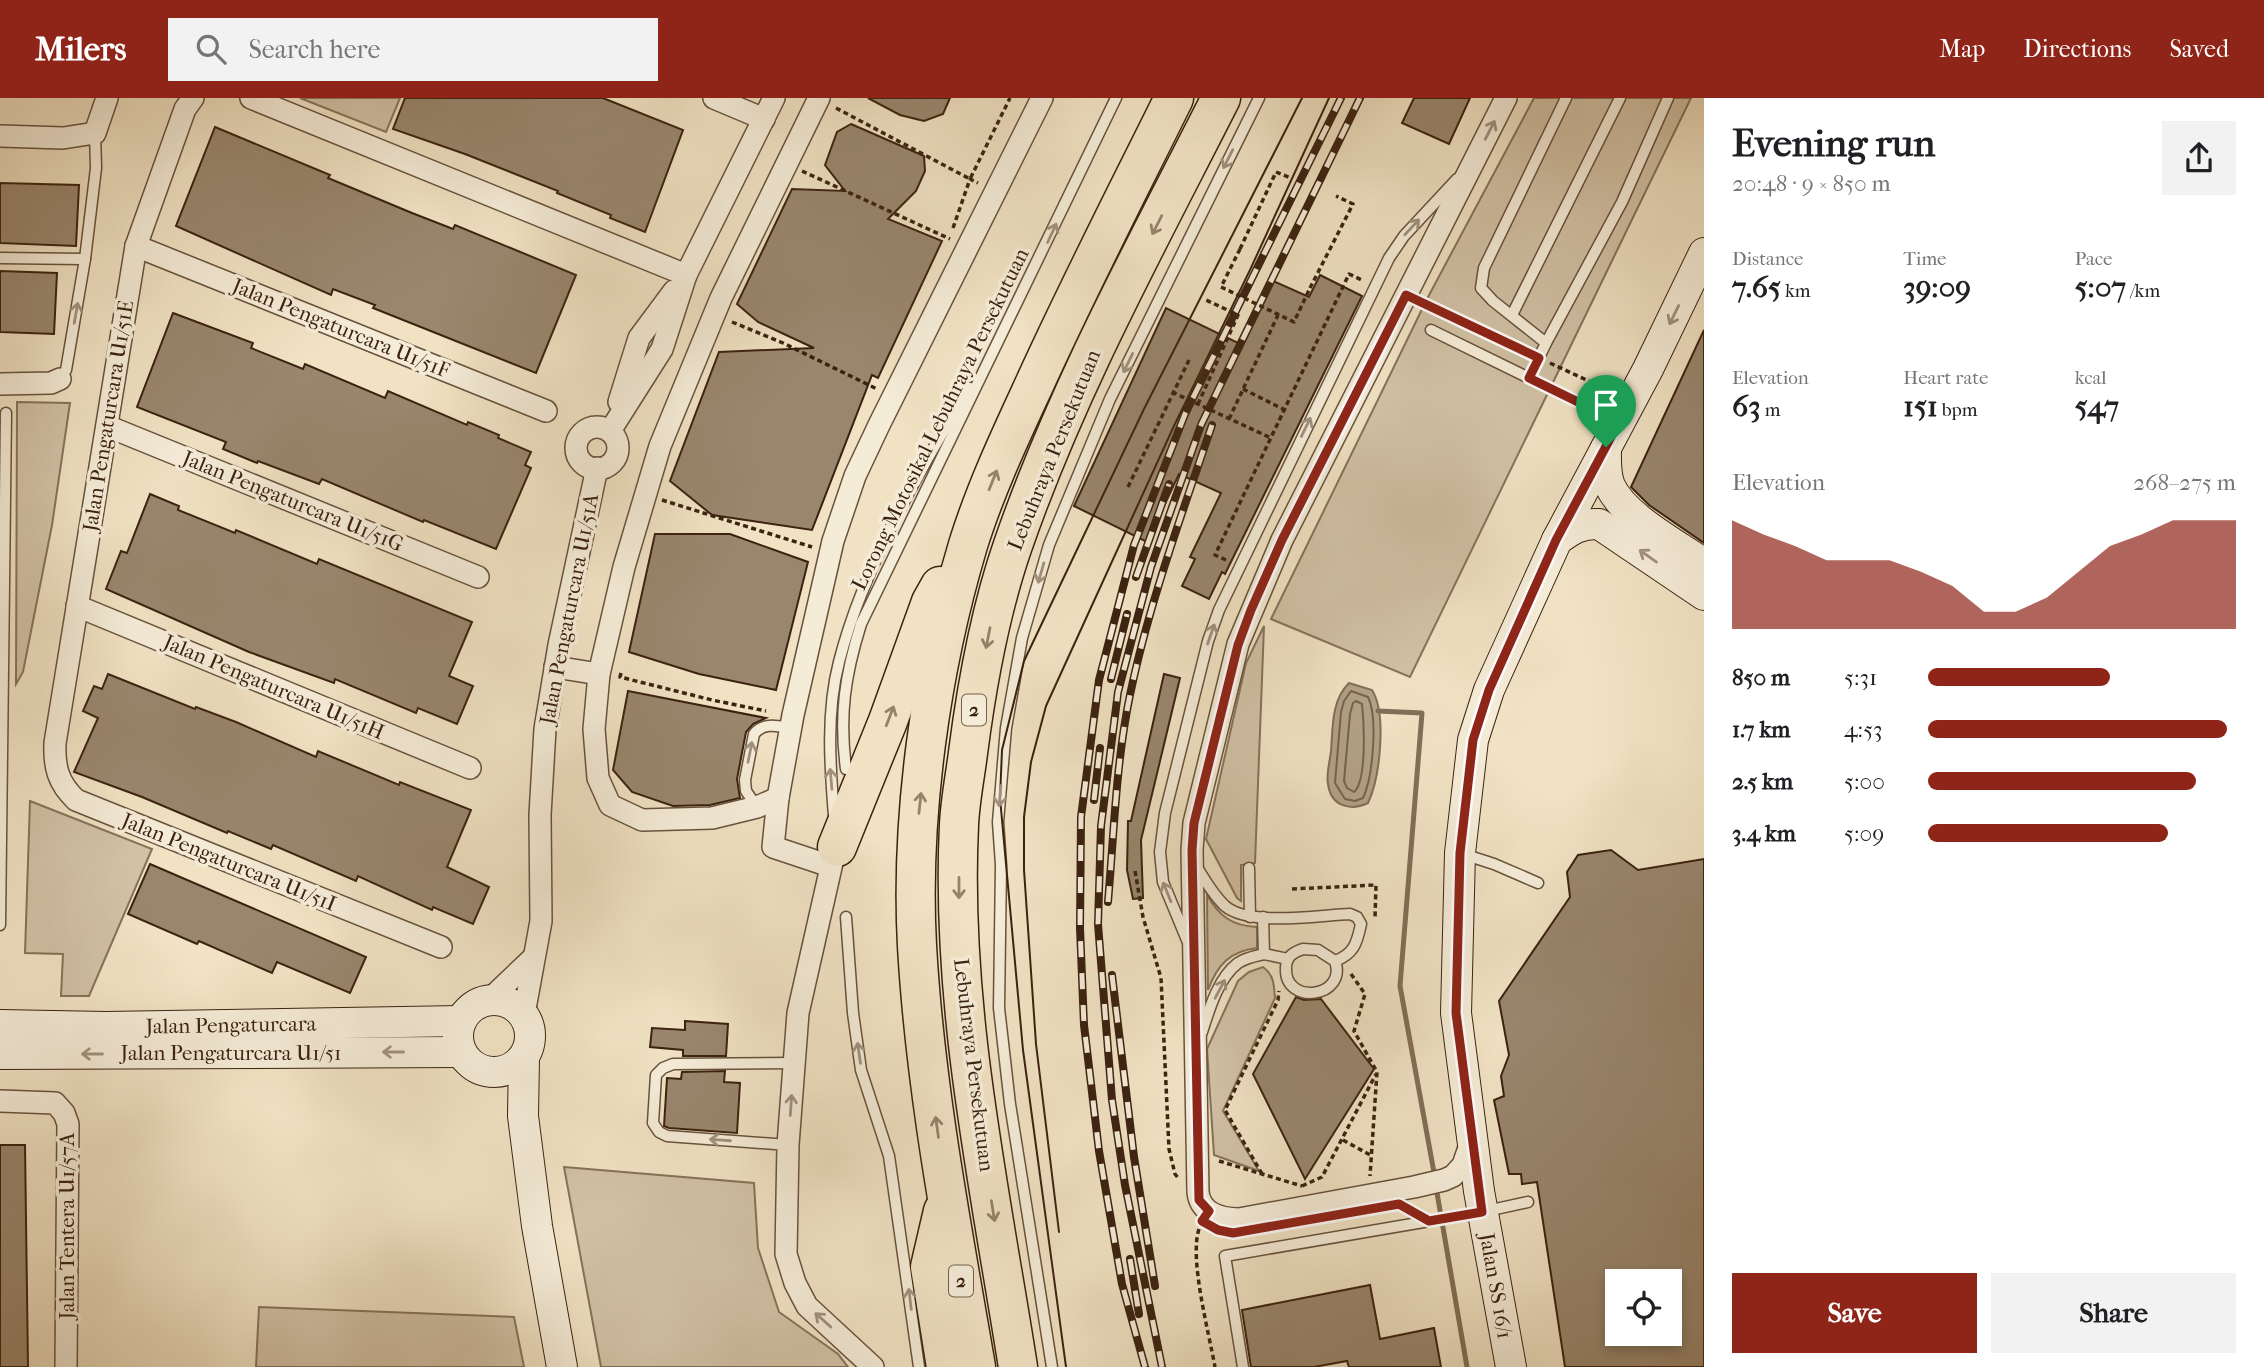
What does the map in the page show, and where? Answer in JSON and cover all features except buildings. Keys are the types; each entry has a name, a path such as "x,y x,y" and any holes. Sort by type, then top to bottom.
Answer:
{"highway":[{"name":"Lebuhraya Persekutuan","path":"976,1367 929,1072 917,944 918,823 930,709 969,544 1014,429 1058,332 1174,98"},
{"name":"Lebuhraya Persekutuan","path":"1018,1367 969,1062 959,942 959,824 974,712 993,617 1013,546 1049,449 1093,351 1221,98"},
{"path":"833,857 888,722 931,602 944,578 969,544"},
{"path":"946,1367 930,1267 947,1195"}],"street":[{"path":"0,136 63,138 95,133 107,98"},
{"name":"Jalan Pengaturcara U1/51E","path":"55,743 136,246 185,109 193,98"},
{"path":"251,98 686,275"},
{"path":"714,98 764,119"},
{"path":"610,431 662,349 686,275 774,98"},
{"path":"873,1367 807,1306 795,1283 786,1254 788,1145 800,998 833,857 773,847 778,798 791,728 834,541 855,477 1042,98"},
{"path":"1472,1135 1463,1165 1452,1176 1415,1187 1240,1219 1225,1218 1209,1211 1199,1200 1198,1192 1192,861 1194,823 1238,645 1251,610 1282,540 1506,98"},
{"path":"778,798 757,807 712,818 642,820 610,805 598,778 594,729 599,674 624,567 660,446 714,314 819,99"},
{"name":"Jalan Pengaturcara U1/51F","path":"136,246 546,411"},
{"name":"Jalan SS 16/1","path":"1511,1367 1482,1212 1456,1013 1460,853 1473,740 1489,690 1556,540 1619,423 1704,253"},
{"path":"0,384 51,383 60,379"},
{"path":"1619,423 1606,471 1611,487 1634,515 1703,562"},
{"name":"Jalan Pengaturcara U1/51G","path":"107,426 478,577"},
{"path":"596,427 610,431 617,442 617,454 609,465 597,468 585,464 580,459 577,445 584,432 596,427"},
{"name":"Jalan Pengaturcara U1/51A","path":"524,1014 541,921 540,815 545,729 555,667 597,468"},
{"path":"1556,540 1573,528 1587,523 1599,524 1704,595"},
{"name":"Jalan Pengaturcara U1/51H","path":"77,606 470,768"},
{"path":"555,667 599,674"},
{"name":"Jalan Pengaturcara U1/51I","path":"55,743 54,763 58,777 65,790 76,800 442,947"},
{"path":"523,1116 487,1072 468,1061 458,1042 461,1021 473,1006 491,999 532,959"},
{"path":"491,999 509,1002 524,1014 528,1022 531,1040 524,1057 523,1116 537,1227 562,1367"},
{"name":"Jalan Pengaturcara","path":"0,1025 106,1027 461,1021"},
{"name":"Jalan Pengaturcara U1/51","path":"0,1054 461,1052"},
{"path":"487,1072 509,1069 524,1057"},
{"name":"Jalan Tentera U1/57A","path":"0,1101 55,1103 64,1113 68,1124 66,1367"}],"lane":[{"name":"Lorong Motosikal Lebuhraya Persekutuan","path":"846,769 841,734 842,703 849,662 861,624 1116,98"},
{"path":"1052,1367 1010,1104 999,1008 1001,865 998,822 1006,728 1022,638 1049,545 1110,398 1259,98"},
{"path":"1546,343 1493,301 1481,288 1483,268 1566,98"},
{"path":"1512,315 1620,98"},
{"path":"1529,378 1622,202 1668,98"},
{"path":"60,379 66,370 85,259 96,168 95,133"},
{"path":"1194,955 1163,882 1160,852 1165,813 1208,641 1219,610 1389,258 1404,236 1473,162"},
{"path":"0,258 85,259"},
{"path":"1432,330 1619,423"},
{"path":"833,857 831,723 838,664 862,595 915,483 940,435 999,344"},
{"path":"0,925 6,413"},
{"path":"757,807 746,791 745,780 754,734 759,727 765,725 791,728"},
{"path":"1460,853 1538,883"},
{"path":"1192,861 1226,907 1250,916 1350,914 1357,918 1361,924 1356,946 1349,954 1335,961"},
{"path":"1249,868 1250,916"},
{"path":"846,917 853,1013 861,1070 889,1156 919,1367"},
{"path":"1264,917 1264,954"},
{"path":"1310,949 1327,954 1335,961 1337,975 1329,988 1305,993 1294,988 1289,982 1286,971 1288,959 1294,952 1310,949"},
{"path":"1197,1044 1210,1009 1231,970 1246,959 1264,954 1288,959"},
{"path":"788,1145 667,1136 659,1132 653,1124 656,1075 673,1064 794,1063"},
{"path":"1243,1367 1225,1256 1528,1202"}],"path":[{"path":"946,248 970,179 1010,98"},
{"path":"819,99 978,183"},
{"path":"795,168 950,239"},
{"path":"1291,178 1276,172 1221,287 1294,322 1353,204 1336,196"},
{"path":"1226,560 1215,555 1349,275 1370,284"},
{"path":"1406,295 1539,358 1619,423"},
{"path":"1198,404 1238,315 1206,299"},
{"path":"714,314 783,343 878,389 883,379"},
{"path":"1229,419 1278,315"},
{"path":"1128,487 1189,360"},
{"path":"1243,389 1285,410"},
{"path":"1172,392 1271,438"},
{"path":"658,499 814,547 811,559"},
{"path":"622,665 620,677 774,713"},
{"path":"1135,871 1143,917 1161,978 1169,1149 1175,1174 1181,1182"},
{"path":"1350,972 1365,994 1354,1031 1377,1072 1370,1176"},
{"path":"1262,1174 1225,1110 1278,1000 1278,983"},
{"path":"1219,1161 1302,1186 1322,1177 1377,1072"},
{"path":"1342,1140 1372,1156"},
{"path":"1209,1211 1198,1232 1196,1246 1215,1367"}],"shaded area":[{"path":"300,98 400,98 386,132"},
{"path":"1534,98 1691,98 1410,677 1271,619 1427,299"},
{"path":"17,402 70,403 52,525 23,672 16,684"},
{"path":"1264,626 1255,863 1241,865 1241,901 1206,839 1246,663"},
{"path":"30,801 152,849 89,996 61,996 63,954 25,953"},
{"path":"1207,895 1216,909 1233,922 1257,927 1257,948 1239,952 1226,961 1216,973 1208,990"},
{"path":"1263,967 1271,977 1275,998 1223,1111 1259,1171 1214,1155 1207,1049 1238,981 1249,972"},
{"path":"564,1167 754,1183 758,1248 779,1312 838,1354 848,1367 601,1367"},
{"path":"259,1307 514,1317 524,1367 256,1367"}],"water":[{"path":"1349,683 1372,690 1377,701 1380,730 1378,763 1372,792 1368,803 1355,807 1343,805 1333,798 1328,780 1334,715 1339,698"}],"waterway":[{"path":"1378,711 1422,713 1400,986 1435,1178"},
{"path":"1436,1187 1467,1367"}],"tram line":[{"path":"1066,1367 1023,1050 1000,798 1002,750 1024,661 1144,409 1302,98"},
{"path":"1059,1232 1036,1044 1024,870 1024,817 1031,762 1046,706 1173,428 1329,98"}],"railway":[{"path":"1145,1367 1122,1284 1099,1151 1084,1025 1080,928 1081,817 1099,680 1134,545 1185,414 1341,98"},
{"path":"1162,1367 1125,1185 1112,1100 1098,924 1101,826 1118,692 1151,567 1201,425 1360,98"},
{"path":"1108,902 1118,772 1130,695 1156,593 1212,425"},
{"path":"1136,577 1169,484"},
{"path":"1111,679 1127,614"},
{"path":"1094,800 1100,748"},
{"path":"1112,975 1134,1157 1155,1286"},
{"path":"1130,1259 1139,1314"}],"route":[{"path":"1406,295 1539,358 1529,378 1619,422 1606,447 1556,540 1489,690 1473,740 1460,853 1456,1013 1482,1212 1429,1221 1399,1204 1239,1233 1209,1226 1202,1221 1209,1211 1203,1207 1198,1192 1192,850 1194,823 1238,645 1251,610 1282,540 1406,295"}]}
